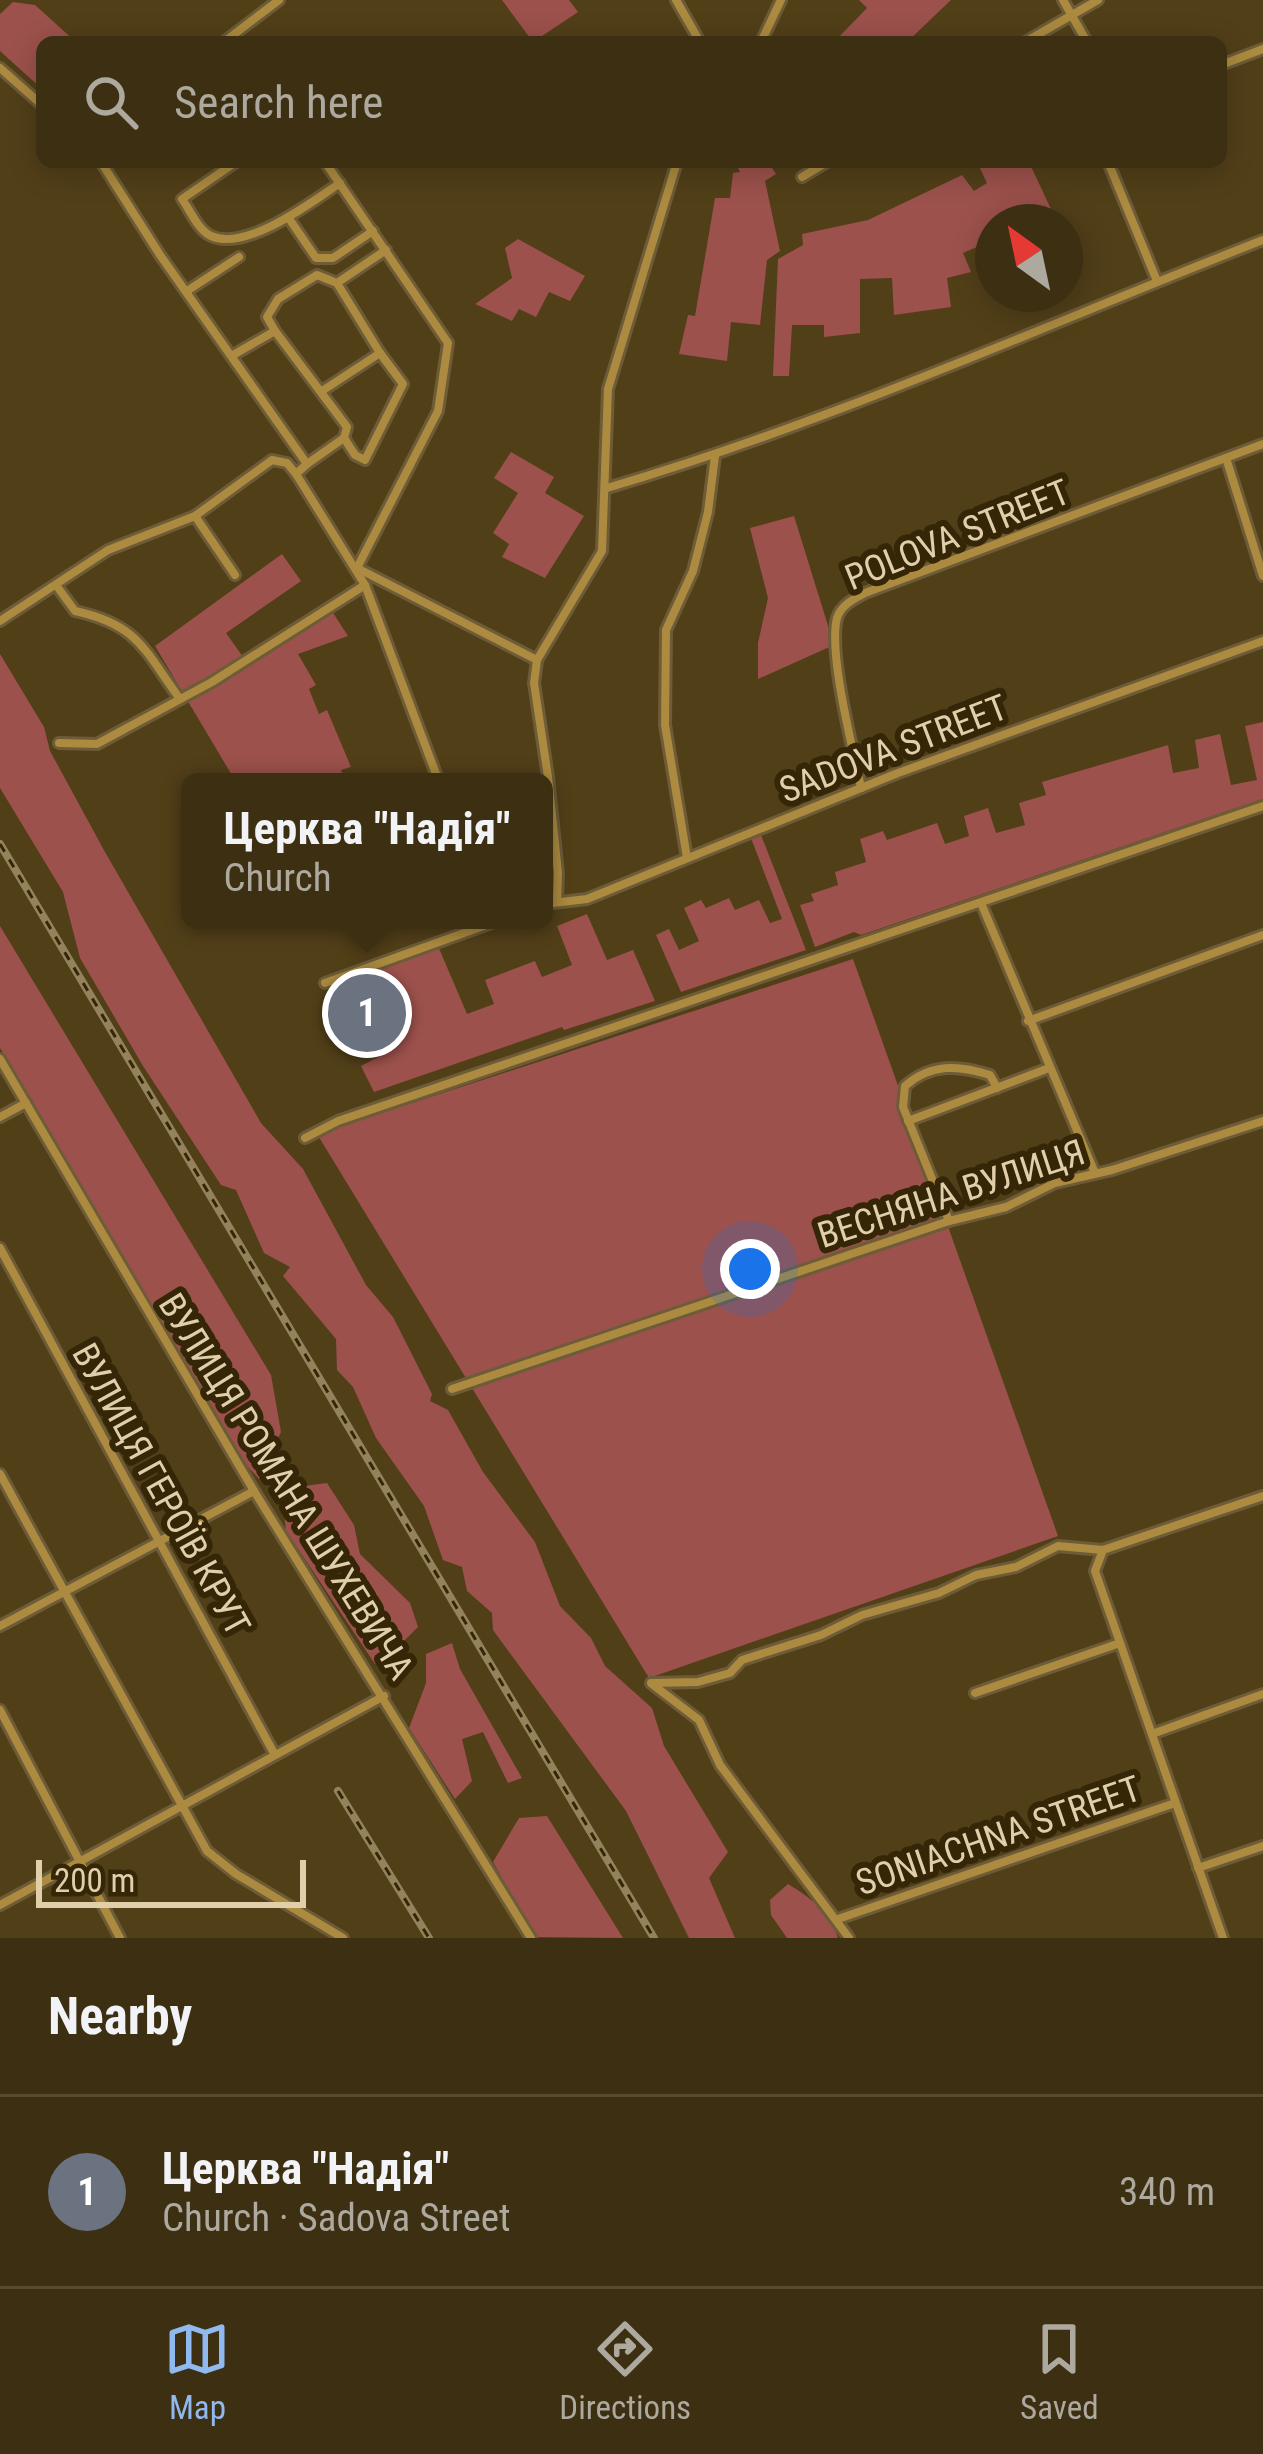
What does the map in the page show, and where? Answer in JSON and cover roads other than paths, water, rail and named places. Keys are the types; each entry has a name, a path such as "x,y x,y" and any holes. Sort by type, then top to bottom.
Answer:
{"street":[{"path":"239,36 278,0"},
{"path":"676,0 697,36"},
{"path":"763,36 781,0"},
{"path":"1063,0 1084,36"},
{"path":"1035,36 1098,0"},
{"path":"1227,63 1263,49"},
{"path":"0,68 36,100"},
{"path":"105,168 307,464"},
{"path":"227,168 182,199 205,233 217,239 253,234 340,183"},
{"path":"330,168 448,343 439,411 357,568"},
{"path":"547,773 534,683 537,660 602,550 608,389 675,168"},
{"path":"802,177 817,168"},
{"path":"1110,168 1157,281"},
{"path":"288,217 316,258 333,258 373,231"},
{"path":"607,488 716,456 914,382 1263,240"},
{"path":"337,283 386,250"},
{"path":"187,291 239,257"},
{"path":"296,474 344,438 347,427 267,316 278,299 317,275 337,283 403,384 365,460 355,455 344,438"},
{"path":"232,356 275,331"},
{"path":"322,391 380,353"},
{"name":"POLOVA STREET","path":"860,788 837,653 837,618 844,605 865,593 1263,444"},
{"path":"687,858 664,725 666,630 693,571 716,456"},
{"path":"1226,458 1263,576"},
{"path":"0,621 108,550 195,516 272,460 287,463 365,584 436,773"},
{"path":"195,516 235,575"},
{"path":"357,568 537,660"},
{"path":"59,743 97,744 180,699 365,584"},
{"path":"56,585 75,611 112,619 132,634 180,699"},
{"name":"SADOVA STREET","path":"553,901 586,899 860,788 1263,641"},
{"path":"304,1138 338,1121 1263,806"},
{"path":"553,826 556,900"},
{"path":"980,903 1095,1173"},
{"path":"325,983 468,929"},
{"path":"1028,1021 1263,935"},
{"name":"ВУЛИЦЯ РОМАНА ШУХЕВИЧА","path":"0,1059 254,1491 531,1938"},
{"path":"949,1221 903,1107 905,1086 920,1073 960,1066 990,1075 998,1088"},
{"path":"908,1121 1048,1068"},
{"path":"0,1117 26,1103"},
{"name":"ВЕСНЯНА ВУЛИЦЯ","path":"452,1389 949,1221 1006,1207 1055,1183 1263,1121"},
{"name":"ВУЛИЦЯ ГЕРОЇВ КРУТ","path":"0,1249 275,1755"},
{"path":"0,1474 207,1851 236,1874 343,1938"},
{"path":"0,1627 254,1491"},
{"path":"849,1938 720,1765 699,1720 651,1683 698,1682 730,1673 742,1660 938,1593 976,1575 1016,1567 1058,1546 1102,1550 1263,1496"},
{"path":"1102,1550 1095,1571 1223,1938"},
{"path":"975,1694 1120,1642"},
{"path":"1152,1733 1263,1694"},
{"path":"0,1905 384,1696"},
{"path":"0,1710 117,1937"},
{"name":"SONIACHNA STREET","path":"838,1919 1175,1802"},
{"path":"1198,1868 1263,1846"}],"railway":[{"path":"0,844 654,1938"},
{"path":"338,1791 429,1938"}],"place":[{"name":"Церква \"Надія\"","path":"367,1013"}]}
